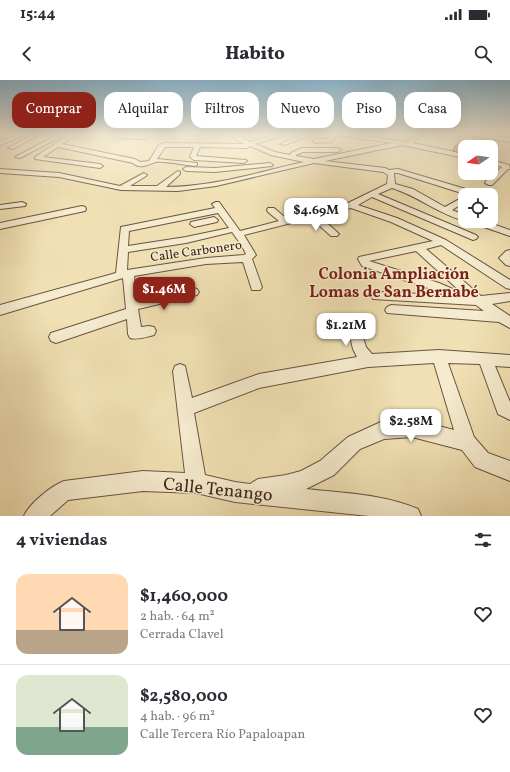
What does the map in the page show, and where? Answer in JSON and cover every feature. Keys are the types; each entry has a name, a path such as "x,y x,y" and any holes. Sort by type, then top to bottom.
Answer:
{"street":[{"path":"18,157 23,154"},
{"path":"42,154 37,159 63,160 100,166"},
{"path":"101,154 143,165 148,164 156,154"},
{"path":"194,154 193,157 196,159 260,158"},
{"path":"273,154 293,156 305,160"},
{"path":"0,171 59,176 121,188 178,189 216,184 344,154"},
{"path":"152,160 213,167 238,158"},
{"path":"186,169 213,167 255,167 305,160 389,172 398,171 458,190"},
{"path":"498,164 508,166"},
{"path":"489,183 508,166"},
{"path":"213,167 216,184"},
{"path":"158,189 178,172"},
{"path":"389,172 392,174 391,185 410,190 433,205 458,216"},
{"path":"121,188 144,175"},
{"path":"178,189 187,179"},
{"name":"Calle Carbonero","path":"0,310 124,274 206,261 247,258 250,253 236,232 351,205 391,185"},
{"path":"373,195 473,238"},
{"path":"445,211 458,203"},
{"path":"0,207 22,204"},
{"path":"351,205 394,220 443,242 510,285"},
{"path":"124,250 236,232 218,207 124,229 124,250 124,274 132,309 135,334 149,331"},
{"path":"0,226 82,209"},
{"path":"271,210 284,221"},
{"path":"313,215 334,234"},
{"name":"Calle Carbonero","path":"194,224 226,218"},
{"path":"495,228 510,233"},
{"path":"443,242 363,259 366,264 473,300 506,320"},
{"path":"418,247 473,300"},
{"path":"247,258 256,287"},
{"path":"56,337 132,309 192,292"},
{"path":"377,296 473,300 510,297"},
{"path":"391,310 506,320"},
{"path":"352,320 360,349 368,362"},
{"path":"439,356 467,442 482,460 510,471"},
{"path":"186,408 259,381 368,362 439,356 486,358 510,361"},
{"path":"486,358 504,408 510,412"},
{"path":"180,371 196,483"},
{"path":"235,492 286,485 304,480 327,468 354,443 383,430 412,428 467,442"},
{"name":"Calle Tenango","path":"34,516 64,491 143,481 196,483 235,492 372,506 411,516"}],"district":[{"name":"Colonia Ampliación Lomas de San Bernabé","path":"394,282"}]}
